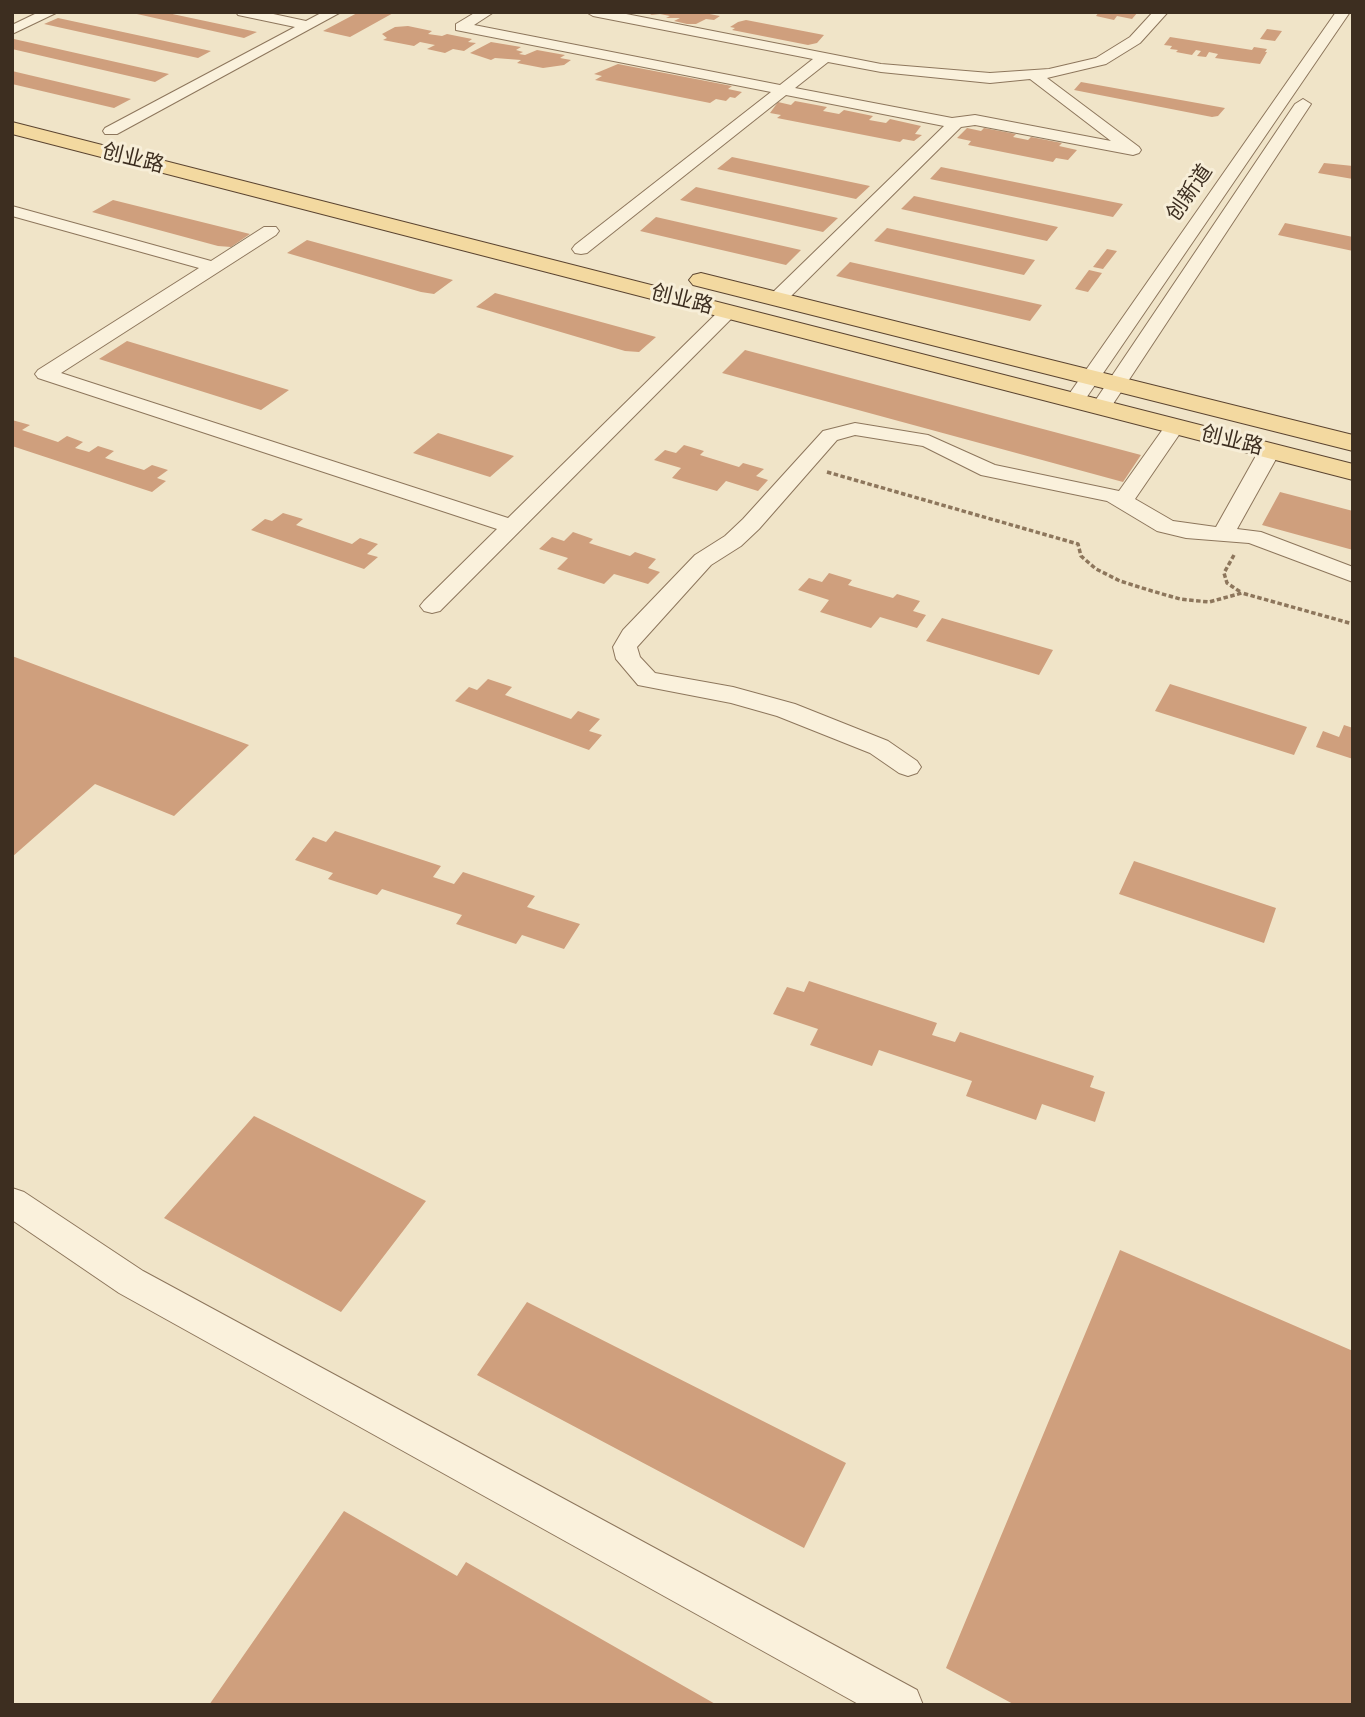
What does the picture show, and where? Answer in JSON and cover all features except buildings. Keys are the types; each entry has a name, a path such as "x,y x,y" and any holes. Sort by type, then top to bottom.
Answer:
{"main road":[{"name":"创业路","path":"12,107 272,172"},
{"name":"创业路","path":"12,128 1353,472"},
{"path":"554,243 607,256"},
{"name":"创业路","path":"686,276 1353,443"}],"street":[{"path":"12,30 51,12"},
{"path":"243,12 309,26"},
{"path":"111,131 334,12"},
{"path":"487,12 461,27 782,90 957,122 975,120 1133,150 1034,75"},
{"path":"593,12 881,68 990,78 1081,68 1101,61 1135,40 1161,12"},
{"name":"创新道","path":"1075,400 1343,12"},
{"path":"581,250 825,57"},
{"name":"创新道","path":"1101,407 1315,87"},
{"path":"777,299 957,122"},
{"path":"12,211 214,267"},
{"path":"270,231 45,374 512,527"},
{"path":"432,606 729,312"},
{"path":"1123,501 1175,426"},
{"path":"908,767 879,747 786,710 733,695 647,679 628,660 625,647 632,635 703,560 733,541 751,524 830,435 855,429 928,441 989,470 1094,491 1123,501 1165,526 1186,531 1234,535 1278,545 1332,569 1353,575"},
{"path":"1234,535 1270,450"},
{"path":"12,1202 131,1282 902,1705"}],"path":[{"path":"803,465 1078,544 1082,555 1096,569 1152,591 1180,599 1209,602 1242,593"},
{"path":"1234,535 1224,573 1227,583 1242,593 1353,624"}]}
